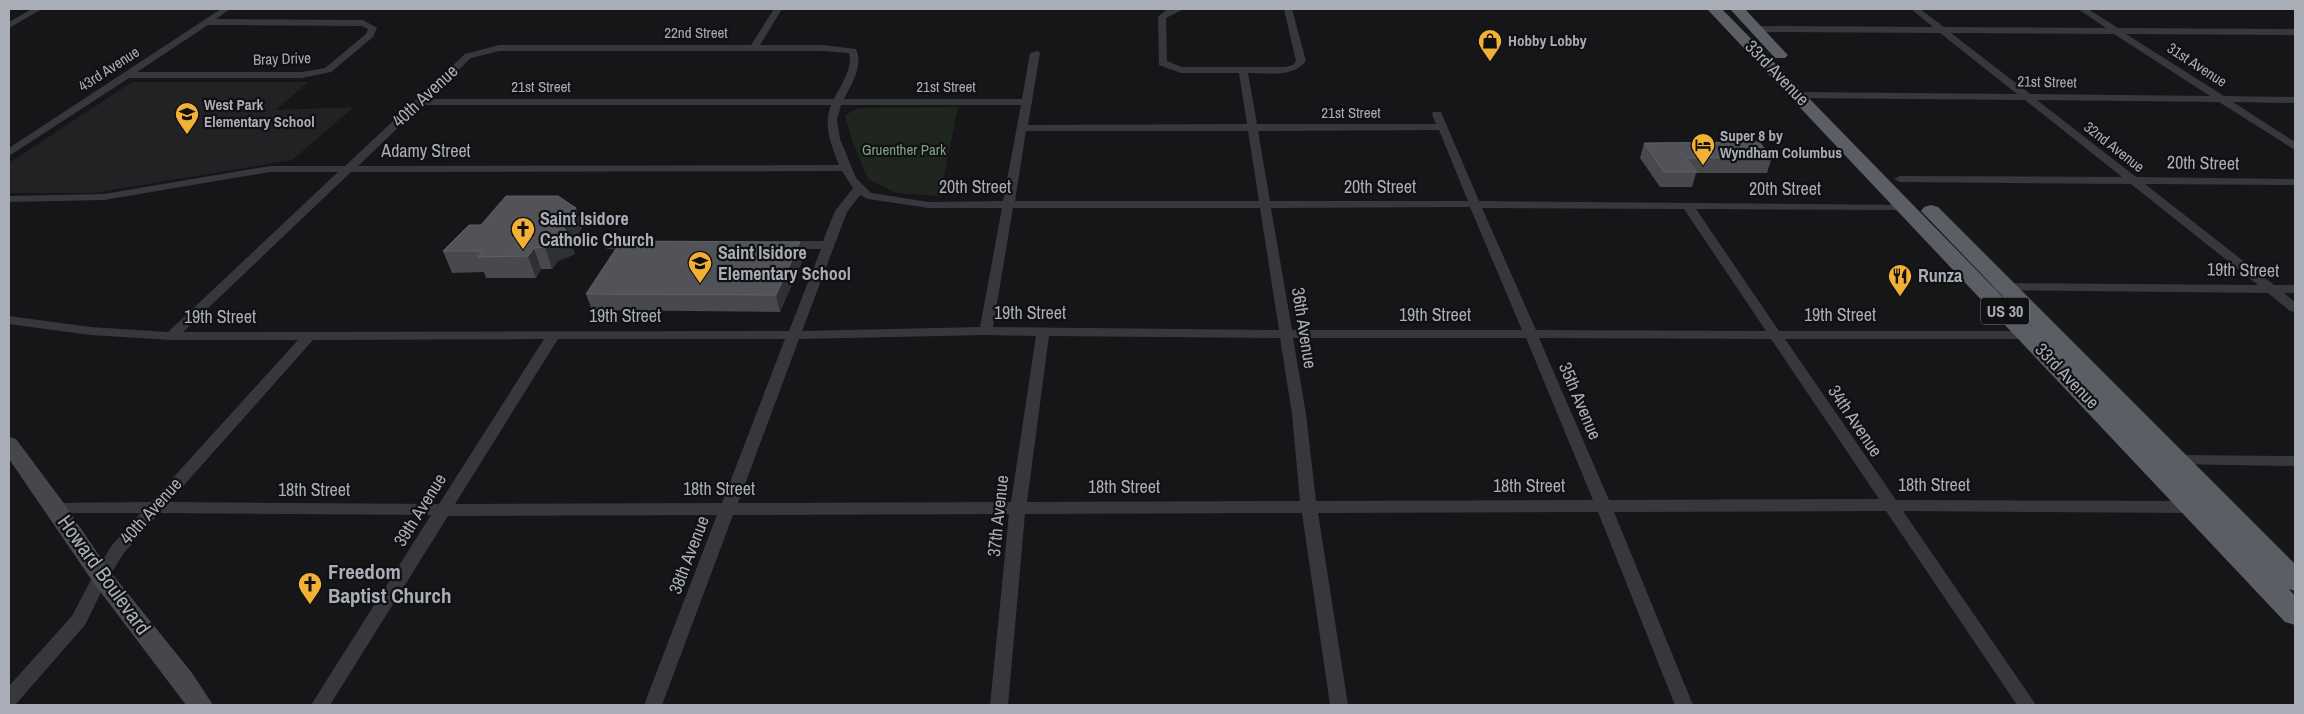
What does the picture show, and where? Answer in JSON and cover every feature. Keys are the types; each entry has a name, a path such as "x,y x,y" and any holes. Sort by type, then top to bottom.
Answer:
{"highway":[{"name":"33rd Avenue","path":"1714,9 1900,179 2295,581"},
{"name":"33rd Avenue","path":"1737,9 1756,29 1808,95 1905,207 2295,614"}],"main road":[{"name":"Howard Boulevard","path":"9,444 56,507 101,576 183,680 200,705"}],"street":[{"path":"9,25 38,9"},
{"name":"43rd Avenue","path":"9,154 226,9"},
{"path":"754,48 778,9"},
{"path":"1180,9 1162,16 1162,63 1181,70 1285,70 1296,66 1301,61 1288,9"},
{"name":"32nd Avenue","path":"1915,9 2295,308"},
{"name":"31st Avenue","path":"2082,9 2295,147"},
{"name":"Bray Drive","path":"126,75 302,75 319,73 328,70 370,35 374,28 363,23 207,22"},
{"path":"1756,29 2295,32"},
{"name":"22nd Street","path":"516,48 846,49 853,51 856,62 837,102"},
{"name":"40th Avenue","path":"171,336 468,56 492,49 516,48"},
{"path":"986,331 1035,53"},
{"name":"36th Avenue","path":"1243,70 1298,414 1309,507 1339,705"},
{"name":"21st Street","path":"1808,95 2295,100"},
{"name":"21st Street","path":"419,102 1026,102"},
{"path":"837,102 832,120 835,139 852,182 859,188"},
{"name":"21st Street","path":"1022,128 1252,128 1440,121"},
{"name":"35th Avenue","path":"1440,121 1604,506 1684,705"},
{"name":"Adamy Street","path":"9,199 36,200 104,197 270,169 846,168"},
{"name":"20th Street","path":"1900,179 2295,182"},
{"name":"20th Street","path":"859,188 868,196 929,205 1475,204 1905,207"},
{"name":"38th Avenue","path":"653,705 841,211 859,188"},
{"name":"34th Avenue","path":"1687,205 1889,505 2027,705"},
{"path":"768,245 828,245"},
{"path":"611,246 650,246"},
{"name":"19th Street","path":"1981,287 2295,289"},
{"name":"19th Street","path":"9,320 90,331 171,336 793,335 986,331 1285,334 2052,334"},
{"name":"37th Avenue","path":"999,705 1018,508 1043,331"},
{"name":"40th Avenue","path":"9,699 79,620 101,576 118,549 310,335"},
{"name":"39th Avenue","path":"320,705 554,335"},
{"path":"2178,460 2295,461"},
{"name":"18th Street","path":"56,507 153,510 444,510 1889,505 2192,507"}],"shaded area":[{"name":"West Park Elementary School","path":"132,82 308,82 276,110 354,107 292,160 93,193 9,193 9,163"}],"green space":[{"name":"Gruenther Park","path":"958,107 940,196 896,193 868,179 853,143 845,116 847,114 859,108"}],"building":[{"path":"1759,142 1772,157 1686,158 1697,172 1664,172 1644,143"},
{"path":"506,196 558,196 576,208 562,225 568,233 550,239 545,247 534,248 528,256 478,257 483,251 443,251 469,225 481,225"},
{"name":"Saint Isidore Elementary School","path":"621,241 800,242 776,295 586,294"}],"place":[{"name":"Hobby Lobby","path":"1490,62"},
{"name":"West Park Elementary School","path":"187,135"},
{"name":"Super 8 by Wyndham Columbus","path":"1703,166"},
{"name":"Saint Isidore Catholic Church","path":"523,250"},
{"name":"Saint Isidore Elementary School","path":"700,284"},
{"name":"Runza","path":"1900,297"},
{"name":"Freedom Baptist Church","path":"310,605"}]}
